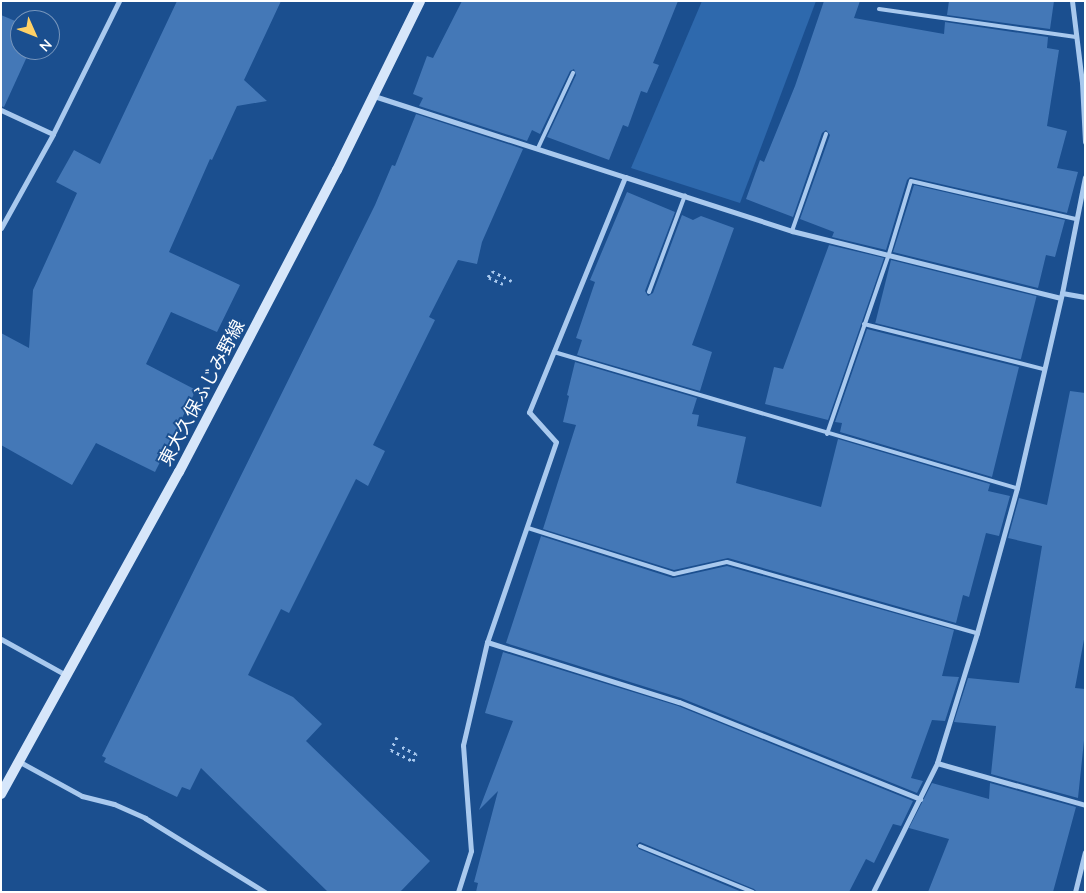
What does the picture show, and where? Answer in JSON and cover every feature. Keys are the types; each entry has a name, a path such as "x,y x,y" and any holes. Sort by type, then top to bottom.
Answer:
{"main road":[{"name":"東大久保ふじみ野線","path":"1,794 179,472 374,96 420,1"}],"street":[{"path":"1,228 53,134 119,1"},
{"path":"1072,1 1082,82 1085,142"},
{"path":"374,96 792,231 888,257 1061,295 1085,297"},
{"path":"1,110 53,134"},
{"path":"458,892 471,851 463,744 487,642 528,528 556,442 529,412 626,176"},
{"path":"873,892 937,763 978,633 1017,488 1061,295 1085,177"},
{"path":"1,639 67,675"},
{"path":"487,642 679,702 920,799"},
{"path":"20,762 82,796 114,804 145,818 265,892"},
{"path":"937,763 1085,805"},
{"path":"1075,892 1085,852"}],"lane":[{"path":"879,9 1076,38"},
{"path":"538,148 573,73"},
{"path":"792,231 826,134"},
{"path":"827,434 888,257 911,181 1076,219"},
{"path":"649,292 685,195"},
{"path":"864,324 1043,369"},
{"path":"554,352 827,434 1017,488"},
{"path":"528,528 674,574 727,562 978,633"},
{"path":"640,846 753,892"}],"path":[{"path":"503,284 488,277 492,272 512,281"},
{"path":"397,737 390,750 413,760 416,754 400,746"}],"shaded area":[{"path":"702,1 816,1 740,203 631,168"}],"building":[{"path":"177,1 281,1 244,80 267,101 237,106 212,160 210,159 169,252 240,285 217,332 171,312 146,364 196,390 155,472 96,443 72,485 1,445 1,333 29,348 33,290 77,193 56,182 74,150 100,164"},
{"path":"462,1 678,1 653,63 659,65 647,93 641,91 628,127 623,125 609,160 547,137 576,75 574,69 570,71 540,134 532,130 527,141 419,106 423,98 413,94 427,56 433,58"},
{"path":"824,1 860,1 854,18 944,34 945,22 1048,37 1047,48 1059,50 1047,126 1067,131 1057,168 1078,172 1067,213 910,177 907,180 886,250 832,237 834,232 800,219 830,135 826,130 822,133 793,217 746,199 760,160 764,162 795,86"},
{"path":"949,1 1054,1 1050,29 947,15"},
{"path":"1,15 10,19 10,60 25,60 4,107 1,106"},
{"path":"416,114 523,149 482,242 477,264 458,260 429,317 435,320 373,445 385,451 368,486 356,479 289,613 281,609 248,675 293,697 322,724 306,741 430,861 400,892 328,892 201,768 190,790 182,787 177,797 104,762 106,758 102,756 375,205 392,165 395,166"},
{"path":"914,185 1065,220 1055,257 1046,255 1038,288 893,252"},
{"path":"627,192 675,212 645,291 648,296 653,293 682,215 693,220 701,216 734,228 692,345 712,352 700,391 577,355 582,340 576,338 595,282 590,280"},
{"path":"829,245 884,258 828,420 765,404 774,367 783,369"},
{"path":"891,260 1037,296 1021,359 875,323"},
{"path":"867,329 1019,367 992,477 840,432 842,423 835,422"},
{"path":"575,362 697,398 692,414 699,415 697,426 746,437 736,483 821,507 838,439 990,484 988,491 1010,496 999,536 986,533 969,597 963,595 956,623 728,558 674,570 543,529 576,425 563,422"},
{"path":"1070,391 1085,393 1085,634 1075,688 1085,689 1085,731 1078,798 991,774 996,726 954,722 968,678 1019,683 1042,546 1008,538 1019,498 1047,505"},
{"path":"541,536 673,578 727,566 954,630 942,676 959,677 945,721 932,720 911,778 923,781 917,793 681,698 506,643"},
{"path":"503,652 678,706 913,801 901,826 893,824 874,863 866,859 849,892 757,892 754,889 640,842 636,845 639,849 742,892 476,892 478,883 474,882 498,791 479,810 513,721 485,713"},
{"path":"932,783 989,799 990,783 1076,807 1053,892 928,892 949,839 909,828"}]}
